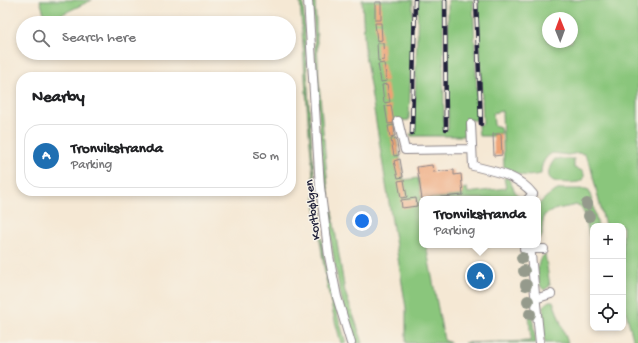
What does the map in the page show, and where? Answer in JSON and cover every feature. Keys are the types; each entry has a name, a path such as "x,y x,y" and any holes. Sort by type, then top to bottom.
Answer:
{"lane":[{"name":"Kortbølgen","path":"308,0 314,114 324,218 329,256 337,297 351,343"},
{"path":"398,122 405,150 472,149"},
{"path":"471,124 474,166 504,174 526,185 533,194 531,196"},
{"path":"540,343 528,248 544,249"},
{"path":"533,296 552,294"}],"green space":[{"path":"40,0 92,0 58,16 45,16"},
{"path":"300,0 303,0 310,128 324,255 336,310 346,343 341,343 335,323 326,281 320,239 309,132"},
{"path":"312,0 315,0 319,84 328,187 345,292 363,343 355,343 344,309 332,246 320,141"},
{"path":"362,0 413,0 409,120 394,121 394,125 404,180 418,178 421,196 419,196 419,248 427,248 444,340 451,343 406,343 406,308 365,54"},
{"path":"418,0 443,0 444,130 448,129 448,0 473,0 478,120 465,120 465,136 410,136 410,134 414,134"},
{"path":"478,0 638,0 638,343 634,343 626,312 626,223 604,223 590,164 584,154 578,153 568,155 552,153 544,162 541,174 530,176 521,175 504,167 502,111 493,113 494,125 500,127 501,134 493,134 493,136 479,136 478,125 483,124"},
{"path":"555,159 574,159 574,168 583,171 583,180 569,183 557,182 551,179 549,177 549,171 551,164"},
{"path":"504,178 508,178 517,196 454,196 463,195 462,189 467,188 468,193 506,188"},
{"path":"561,189 589,190 597,223 590,223 590,238 584,213 580,206 577,205 557,209 544,215 541,237 541,202 551,194"},
{"path":"545,254 550,286 544,290 539,281 538,269 539,261"},
{"path":"549,301 553,301 568,343 545,343 542,326 544,305"},
{"path":"529,316 532,316 536,343 464,343 531,341"}],"building":[{"path":"375,2 381,2 381,20 375,20"},
{"path":"375,23 381,23 382,40 377,41"},
{"path":"377,43 383,43 384,60 378,61"},
{"path":"384,63 387,81 381,82 378,64"},
{"path":"387,84 390,102 384,103 382,85"},
{"path":"391,105 394,123 388,124 385,106"},
{"path":"394,125 395,136 390,137 388,126"},
{"path":"493,134 501,134 502,155 494,156"},
{"path":"396,138 399,155 394,156 391,139"},
{"path":"400,159 403,177 398,178 394,161"},
{"path":"432,165 433,172 454,170 454,175 461,174 463,195 422,196 417,167"},
{"path":"404,180 407,197 401,198 398,181"},
{"path":"416,198 417,206 402,208 401,200"}],"railway":[{"path":"412,133 415,0"},
{"path":"445,0 446,129"},
{"path":"476,0 481,124"}],"place":[{"name":"Tronvikstranda","path":"480,276"}]}
